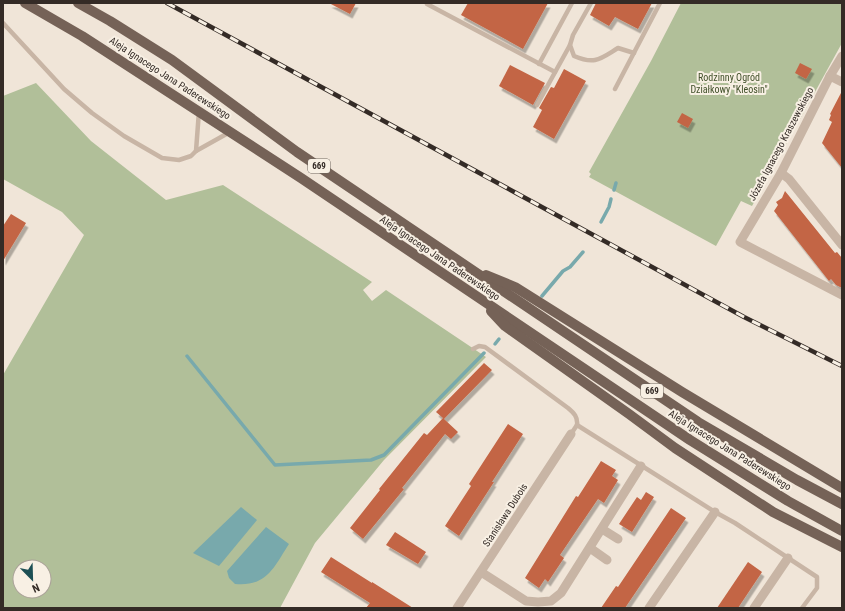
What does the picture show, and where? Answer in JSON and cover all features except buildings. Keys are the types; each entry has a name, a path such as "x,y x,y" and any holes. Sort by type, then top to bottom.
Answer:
{"main road":[{"name":"Aleja Ignacego Jana Paderewskiego","path":"25,3 82,36 301,178 690,440 788,501 842,531"},
{"name":"Aleja Ignacego Jana Paderewskiego","path":"78,3 110,21 172,60 297,152 698,422 797,480 842,504"},
{"path":"469,268 516,287 682,392 842,488"},
{"path":"479,298 505,326 675,448 773,512 842,547"}],"street":[{"name":"Józefa Ignacego Kraszewskiego","path":"842,56 830,76 781,173 740,242 842,295"},
{"path":"830,76 842,82"},
{"path":"781,173 789,179 842,245"},
{"name":"Stanisława Dubois","path":"457,608 571,434"},
{"path":"481,572 526,601 551,601 561,593 641,466"},
{"path":"649,608 715,512"},
{"path":"602,529 618,539"},
{"path":"590,548 607,560"},
{"path":"754,608 788,558"}],"lane":[{"path":"539,64 572,3"},
{"path":"537,105 570,45 573,35 590,3"},
{"path":"615,89 660,3"},
{"path":"427,4 555,72"},
{"path":"3,23 64,89 92,113 124,136 162,158 179,160 191,156 196,151 230,132"},
{"path":"570,45 574,56 584,61 594,61 618,48 634,53"},
{"path":"196,151 199,111"},
{"path":"473,349 479,346 485,347 568,408 576,415 577,421 577,425 571,434"},
{"path":"577,425 735,523 817,577 817,588 802,608"}],"green space":[{"name":"Rodzinny Ogród Działkowy \"Kleosin\"","path":"681,3 842,3 842,43 752,206 741,201 716,246 589,177 591,174 589,172 651,61"},
{"path":"36,83 91,141 166,200 223,185 372,282 363,290 372,301 386,290 486,357 384,460 315,543 280,608 3,608 3,375 84,235 62,212 3,179 3,96"}],"water":[{"path":"241,507 257,520 219,566 193,553"},
{"path":"266,527 289,544 274,568 262,579 246,584 235,584 229,578 227,571"}],"waterway":[{"path":"614,190 616,183"},
{"path":"601,222 609,207 611,199"},
{"path":"542,296 563,271 570,267 583,252"},
{"path":"495,344 499,339"},
{"path":"187,356 275,465 371,460 384,455 484,353"}],"railway":[{"path":"167,3 744,317 842,366"}]}
